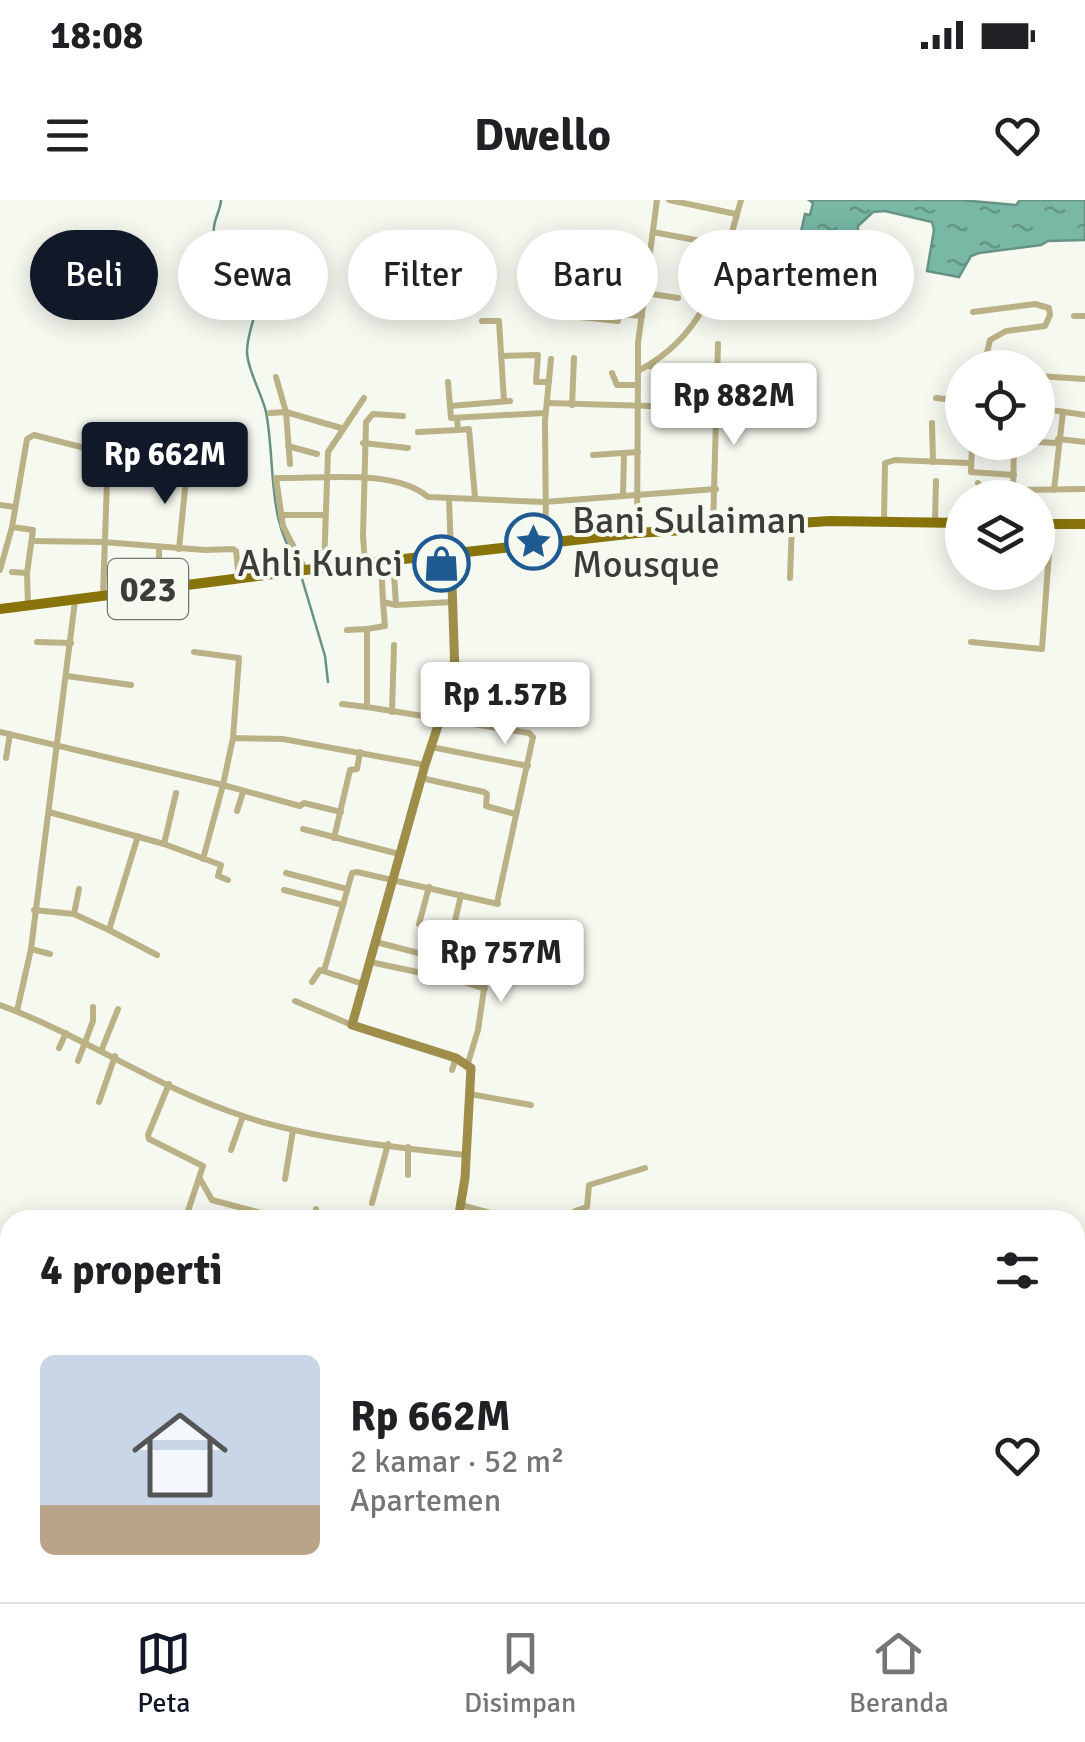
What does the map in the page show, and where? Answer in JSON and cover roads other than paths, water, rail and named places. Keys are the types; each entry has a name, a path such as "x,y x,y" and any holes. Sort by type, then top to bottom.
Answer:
{"main road":[{"name":"023","path":"0,609 324,567 637,533 792,523 945,522"},
{"path":"1055,524 1085,524"}],"street":[{"path":"652,230 658,200"},
{"path":"669,200 737,214"},
{"path":"732,230 740,200"},
{"path":"658,295 678,298"},
{"path":"973,312 1035,304 1049,308 1049,322 1045,326 1006,331 990,340 988,350"},
{"path":"1074,316 1085,316"},
{"path":"637,533 642,320"},
{"path":"638,372 672,349 697,320"},
{"path":"450,406 507,401 499,321 482,322"},
{"path":"713,528 718,344"},
{"path":"502,356 537,354 536,382 550,382"},
{"path":"572,405 574,358"},
{"path":"546,544 545,413 551,359"},
{"path":"648,366 756,382"},
{"path":"612,373 617,384 638,385"},
{"path":"276,377 286,412 290,464"},
{"path":"1055,377 1085,379"},
{"path":"448,382 452,419 545,413"},
{"path":"324,567 324,478 328,452 364,398"},
{"path":"936,398 945,399"},
{"path":"548,403 751,409"},
{"path":"1055,411 1085,415"},
{"path":"270,413 286,412 341,428"},
{"path":"1055,480 1063,412"},
{"path":"365,564 363,443 368,416 404,416"},
{"path":"457,419 458,430"},
{"path":"932,423 933,462"},
{"path":"418,432 470,429 475,497"},
{"path":"0,570 12,527 27,438 136,460 146,472"},
{"path":"1057,441 1085,442"},
{"path":"363,443 408,448"},
{"path":"288,446 316,454"},
{"path":"593,455 638,452"},
{"path":"103,596 108,454"},
{"path":"623,495 624,454"},
{"path":"969,460 974,473 1014,475"},
{"path":"1014,460 1014,480"},
{"path":"884,522 885,463 969,463"},
{"path":"179,548 187,470"},
{"path":"302,570 288,542 276,478 363,479 406,484 420,488 428,497 544,502 716,489"},
{"path":"935,522 936,481"},
{"path":"1055,490 1085,489"},
{"path":"352,1025 399,854 455,674 449,498"},
{"path":"0,505 14,507"},
{"path":"281,515 324,516"},
{"path":"790,578 792,523"},
{"path":"12,527 32,529 28,605"},
{"path":"32,540 234,549 239,578"},
{"path":"160,546 160,588"},
{"path":"347,630 385,626 387,561"},
{"path":"387,561 396,605"},
{"path":"12,572 27,573"},
{"path":"971,642 1042,649 1047,590"},
{"path":"17,1011 31,948 75,600"},
{"path":"384,602 452,602"},
{"path":"367,629 367,707"},
{"path":"37,642 71,643"},
{"path":"392,712 394,645"},
{"path":"194,652 239,658 233,738 204,859"},
{"path":"66,676 131,685"},
{"path":"324,971 354,872 497,904 532,735 342,704"},
{"path":"0,732 341,812"},
{"path":"6,758 10,734"},
{"path":"233,738 282,739 425,766"},
{"path":"431,748 528,766"},
{"path":"334,838 350,770 357,770 360,752"},
{"path":"422,778 484,792 488,794 486,806 515,814"},
{"path":"237,812 243,792"},
{"path":"164,844 176,793"},
{"path":"49,812 164,844 220,865 219,877 228,880"},
{"path":"303,829 399,854"},
{"path":"110,930 138,836"},
{"path":"286,873 347,889"},
{"path":"420,924 429,887"},
{"path":"74,914 79,889"},
{"path":"284,890 343,905"},
{"path":"446,975 459,930 455,921 461,894"},
{"path":"34,910 74,914 157,954"},
{"path":"460,1210 461,1155 472,1072 468,1062 485,989 491,940"},
{"path":"376,942 426,954 419,987"},
{"path":"31,948 50,954"},
{"path":"370,962 446,975 485,989"},
{"path":"312,982 317,971 324,971 363,984"},
{"path":"295,1001 352,1025 468,1062"},
{"path":"0,1005 243,1116 293,1130 461,1155"},
{"path":"78,1060 94,1018 93,1007"},
{"path":"102,1049 118,1009"},
{"path":"59,1048 66,1032"},
{"path":"99,1102 115,1056"},
{"path":"452,1070 456,1058"},
{"path":"169,1084 148,1137 203,1166 189,1210"},
{"path":"470,1094 531,1106"},
{"path":"231,1150 243,1116"},
{"path":"285,1179 293,1130"},
{"path":"372,1202 388,1144"},
{"path":"408,1147 408,1174"},
{"path":"578,1210 587,1208 587,1190 592,1183 645,1168"},
{"path":"200,1179 212,1200 238,1210"},
{"path":"461,1205 479,1210"}],"water":[{"path":"809,200 960,200 1016,205 1020,200 1085,200 1085,240 1048,241 979,253 971,256 959,277 927,271 932,222 885,211 873,212 858,230 801,230 813,203"}],"waterway":[{"path":"221,200 214,232 260,298 248,339 248,359 266,412 281,529 299,564"},
{"path":"300,572 325,656 328,682"}],"place":[{"name":"Bani Sulaiman Mousque","path":"533,542"},
{"name":"Ahli Kunci","path":"442,563"}]}
